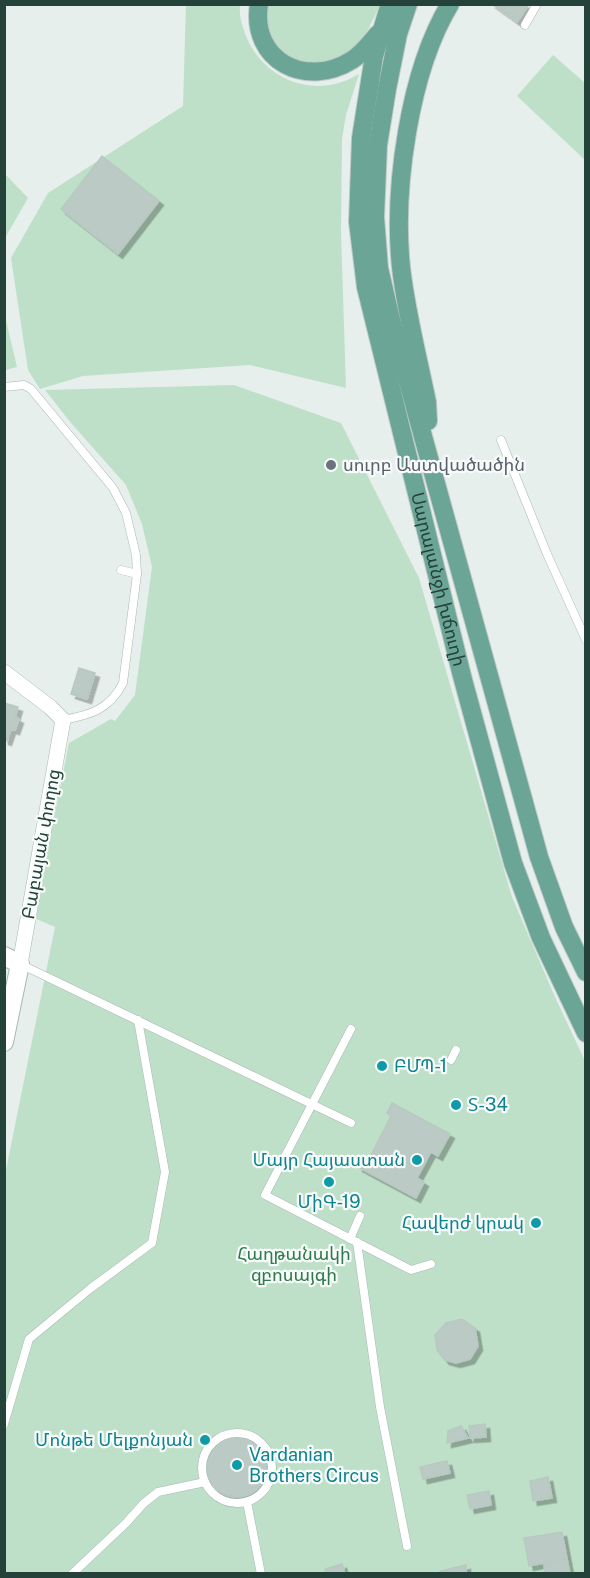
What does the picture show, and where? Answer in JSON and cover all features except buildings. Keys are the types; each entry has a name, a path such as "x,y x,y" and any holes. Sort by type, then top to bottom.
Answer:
{"main road":[{"path":"259,4 259,28 268,50 281,64 299,71 326,71 347,63 364,50 383,28"},
{"name":"Սարալանջի խճուղի","path":"390,4 374,56 361,138 358,222 366,287 462,676 513,863 541,938 585,1033"},
{"name":"Սարալանջի խճուղի","path":"408,4 398,34 378,145 375,217 379,268 392,324 539,856 564,927 585,972"},
{"path":"431,462 427,402 401,269 399,227 409,123 424,61 450,4"}],"street":[{"path":"4,672 50,707 63,720"},
{"name":"Բաբայան փողոց","path":"4,1042 12,960 63,720"}],"lane":[{"path":"525,25 537,4"},
{"path":"4,387 24,385 31,389 113,488 126,513 136,555 137,574 123,683 117,695 94,712 63,720"},
{"path":"501,440 585,640"},
{"path":"121,570 137,574"},
{"path":"12,960 351,1123"},
{"path":"4,1424 29,1339 90,1288 152,1243 165,1172 138,1020"},
{"path":"351,1029 265,1195 411,1270 430,1264"},
{"path":"451,1060 456,1050"},
{"path":"360,1216 353,1240 380,1407 407,1546"},
{"path":"234,1432 252,1435 265,1446 272,1465 272,1475 266,1488 258,1496 247,1502 235,1503 222,1500 215,1496 205,1482 202,1460 214,1441 223,1435 234,1432"},
{"path":"72,1574 158,1492 205,1482"},
{"path":"247,1502 261,1574"}],"green space":[{"path":"186,5 240,5 243,28 255,52 279,75 294,82 310,86 326,86 343,82 359,74 346,115 342,139 341,232 346,388 250,365 83,376 40,389 28,370 11,258 48,193 183,106"},
{"path":"266,5 380,5 362,42 345,59 305,65 283,54 273,41 265,18"},
{"path":"553,55 585,83 585,160 517,96"},
{"path":"5,174 28,198 5,238"},
{"path":"4,312 17,367 5,370 4,370"},
{"name":"Հաղթանակի զբոսայգի","path":"234,385 341,423 419,578 512,897 585,1061 585,1573 5,1574 5,1175 55,927 34,918 69,743 111,719 115,721 135,695 152,567 142,524 126,485 45,390"}],"place":[{"name":"սուրբ Աստվածածին","path":"331,465"},
{"name":"ԲՄՊ-1","path":"382,1066"},
{"name":"Տ-34","path":"456,1105"},
{"name":"Մայր Հայաստան","path":"417,1160"},
{"name":"ՄիԳ-19","path":"329,1182"},
{"name":"Հավերժ կրակ","path":"536,1223"},
{"name":"Մոնթե Մելքոնյան","path":"205,1440"},
{"name":"Vardanian Brothers Circus","path":"237,1465"}]}
